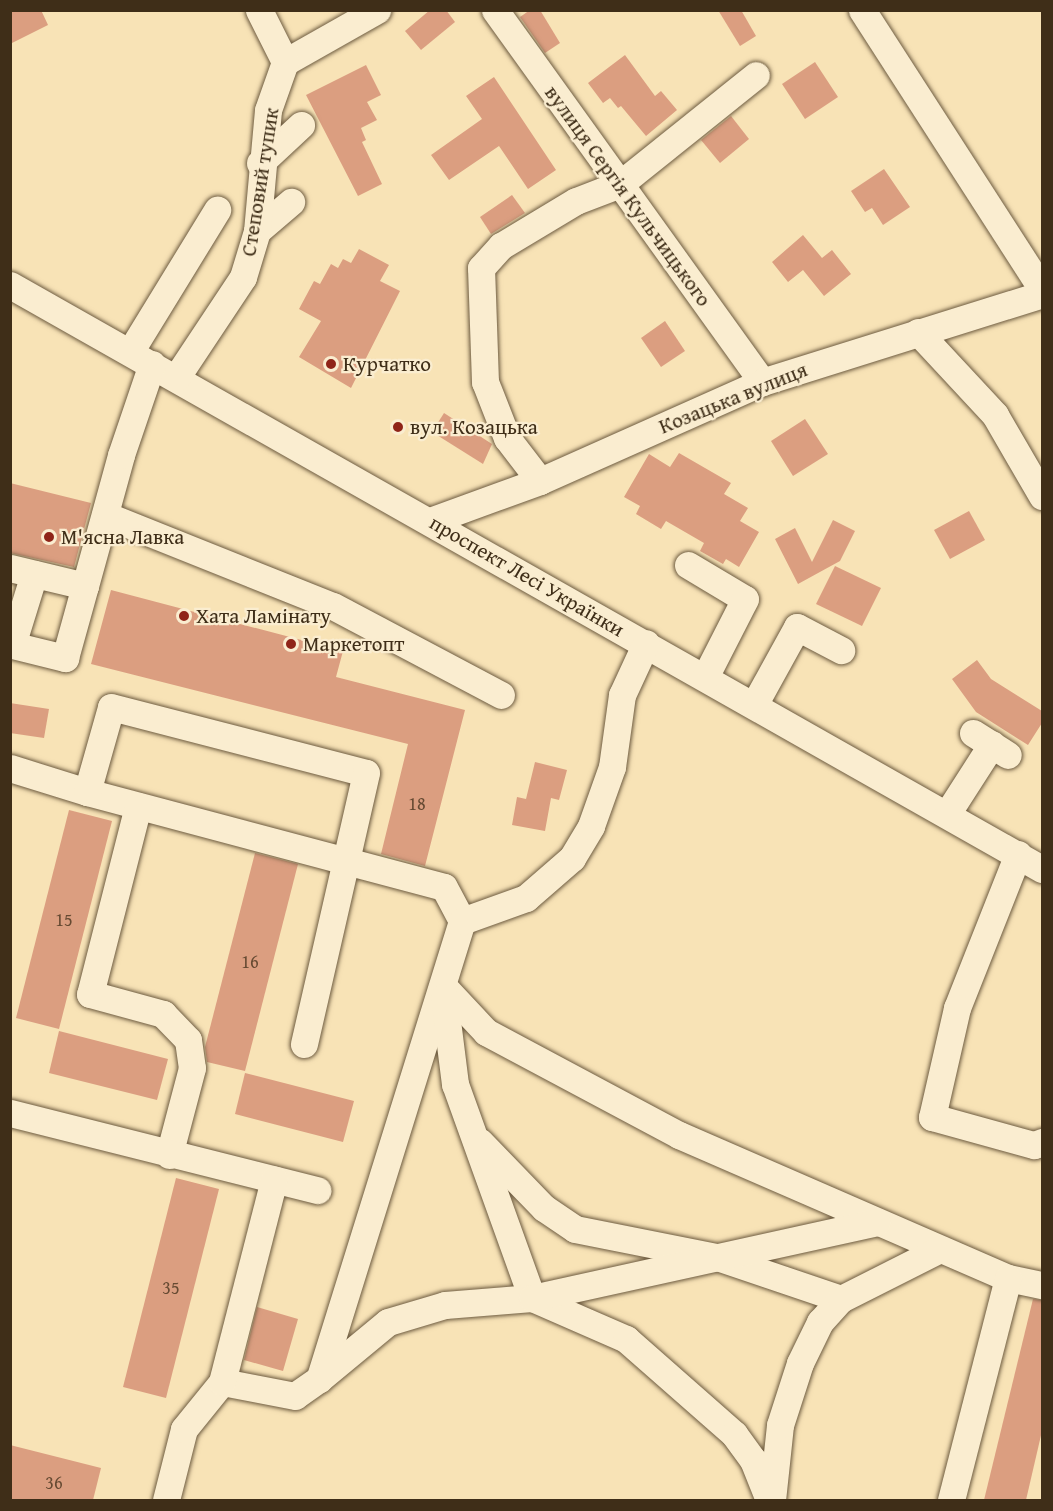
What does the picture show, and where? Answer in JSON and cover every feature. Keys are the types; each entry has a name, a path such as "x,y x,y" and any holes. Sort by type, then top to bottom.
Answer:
{"street":[{"path":"259,10 285,62 377,10"},
{"name":"вулиця Сергія Кульчицького","path":"495,10 762,382"},
{"path":"862,10 1042,289"},
{"name":"Степовий тупик","path":"176,378 243,277 256,231 260,163 268,110 285,62"},
{"path":"540,481 507,438 485,382 481,268 501,246 576,201 620,184 756,75"},
{"path":"260,163 301,125"},
{"path":"256,231 291,202"},
{"path":"85,586 22,571 12,645 65,658 105,515 141,358 217,210"},
{"name":"проспект Лесі Українки","path":"10,285 1042,869"},
{"name":"Козацька вулиця","path":"430,521 540,481 762,382 1042,294"},
{"path":"918,332 995,415 1042,496"},
{"path":"105,515 333,606 501,695"},
{"path":"688,565 744,599 705,677"},
{"path":"754,705 797,627 841,650"},
{"path":"462,921 526,898 572,858 591,826 612,767 622,695 646,644"},
{"path":"87,792 111,707 366,773 304,1044"},
{"path":"947,814 991,744"},
{"path":"10,768 138,806 444,887 462,921 319,1379"},
{"path":"138,806 90,994 163,1014 188,1040 192,1068 169,1155"},
{"path":"1018,854 957,1008 932,1117 1034,1146 1042,1142"},
{"path":"443,986 455,1084 532,1298 626,1339 734,1434 753,1460 770,1500"},
{"path":"443,986 486,1032 679,1135 1008,1278 1042,1285"},
{"path":"10,1113 169,1155 317,1190"},
{"path":"473,1134 544,1208 575,1229 717,1257 841,1299"},
{"path":"166,1500 184,1429 222,1382 274,1180"},
{"path":"222,1382 295,1396 388,1322 445,1305 532,1298 877,1222"},
{"path":"770,1500 780,1425 800,1363 820,1322 841,1299 940,1249"},
{"path":"951,1500 1008,1278"}],"building":[{"path":"10,10 41,10 48,25 10,44"},
{"path":"430,10 446,10 455,22 421,50 405,31"},
{"path":"530,10 540,10 560,43 545,53 520,17"},
{"path":"718,10 741,10 756,36 740,46"},
{"path":"625,55 655,96 661,91 677,110 646,136 621,106 618,108 610,98 603,103 588,83"},
{"path":"815,62 838,97 805,119 782,84"},
{"path":"366,65 381,95 367,102 377,120 361,128 366,140 362,142 382,184 358,196 306,95"},
{"path":"494,77 556,170 528,189 499,146 449,180 431,155 482,119 466,96"},
{"path":"731,116 749,139 720,163 701,140"},
{"path":"884,169 910,207 883,225 872,208 865,212 851,191"},
{"path":"512,195 525,213 491,234 480,217"},
{"path":"803,235 822,258 832,250 851,274 824,296 803,270 788,282 772,262"},
{"path":"359,249 389,265 380,281 400,291 351,388 299,357 321,321 299,309 314,281 320,284 331,264 338,268 343,259 351,263"},
{"path":"665,321 685,351 661,367 641,338"},
{"path":"444,413 492,444 483,464 432,432"},
{"path":"805,419 828,454 793,476 771,441"},
{"path":"679,453 731,483 724,494 748,508 740,521 759,532 739,567 726,559 723,564 700,551 704,543 666,521 661,529 636,514 640,506 624,497 649,454 670,467"},
{"name":"М'ясна Лавка","path":"10,483 91,503 74,567 10,553"},
{"path":"969,511 985,540 950,559 934,530"},
{"path":"833,520 855,531 840,561 798,584 775,539 795,528 812,562"},
{"path":"835,566 881,588 862,626 816,604"},
{"path":"111,590 343,651 336,677 465,710 425,866 381,854 408,744 91,664"},
{"path":"977,660 991,679 1042,711 1042,723 1028,745 976,712 952,679"},
{"path":"10,703 49,709 44,738 10,733"},
{"path":"535,762 567,770 559,800 551,798 545,831 512,825 517,797 526,799"},
{"path":"69,810 112,821 59,1029 16,1018"},
{"path":"255,853 298,864 245,1071 207,1062 205,1047"},
{"path":"59,1031 168,1059 157,1100 49,1073"},
{"path":"245,1073 354,1101 343,1142 235,1114"},
{"path":"176,1178 219,1189 166,1398 123,1387"},
{"path":"1033,1299 1042,1300 1042,1431 1026,1500 984,1500"},
{"path":"257,1307 298,1319 283,1371 244,1360"},
{"path":"10,1445 101,1468 93,1500 10,1500"}],"place":[{"name":"Курчатко","path":"331,364"},
{"name":"вул. Козацька","path":"398,427"},
{"name":"М'ясна Лавка","path":"49,537"},
{"name":"Хата Ламінату","path":"184,616"},
{"name":"Маркетопт","path":"291,644"}]}
